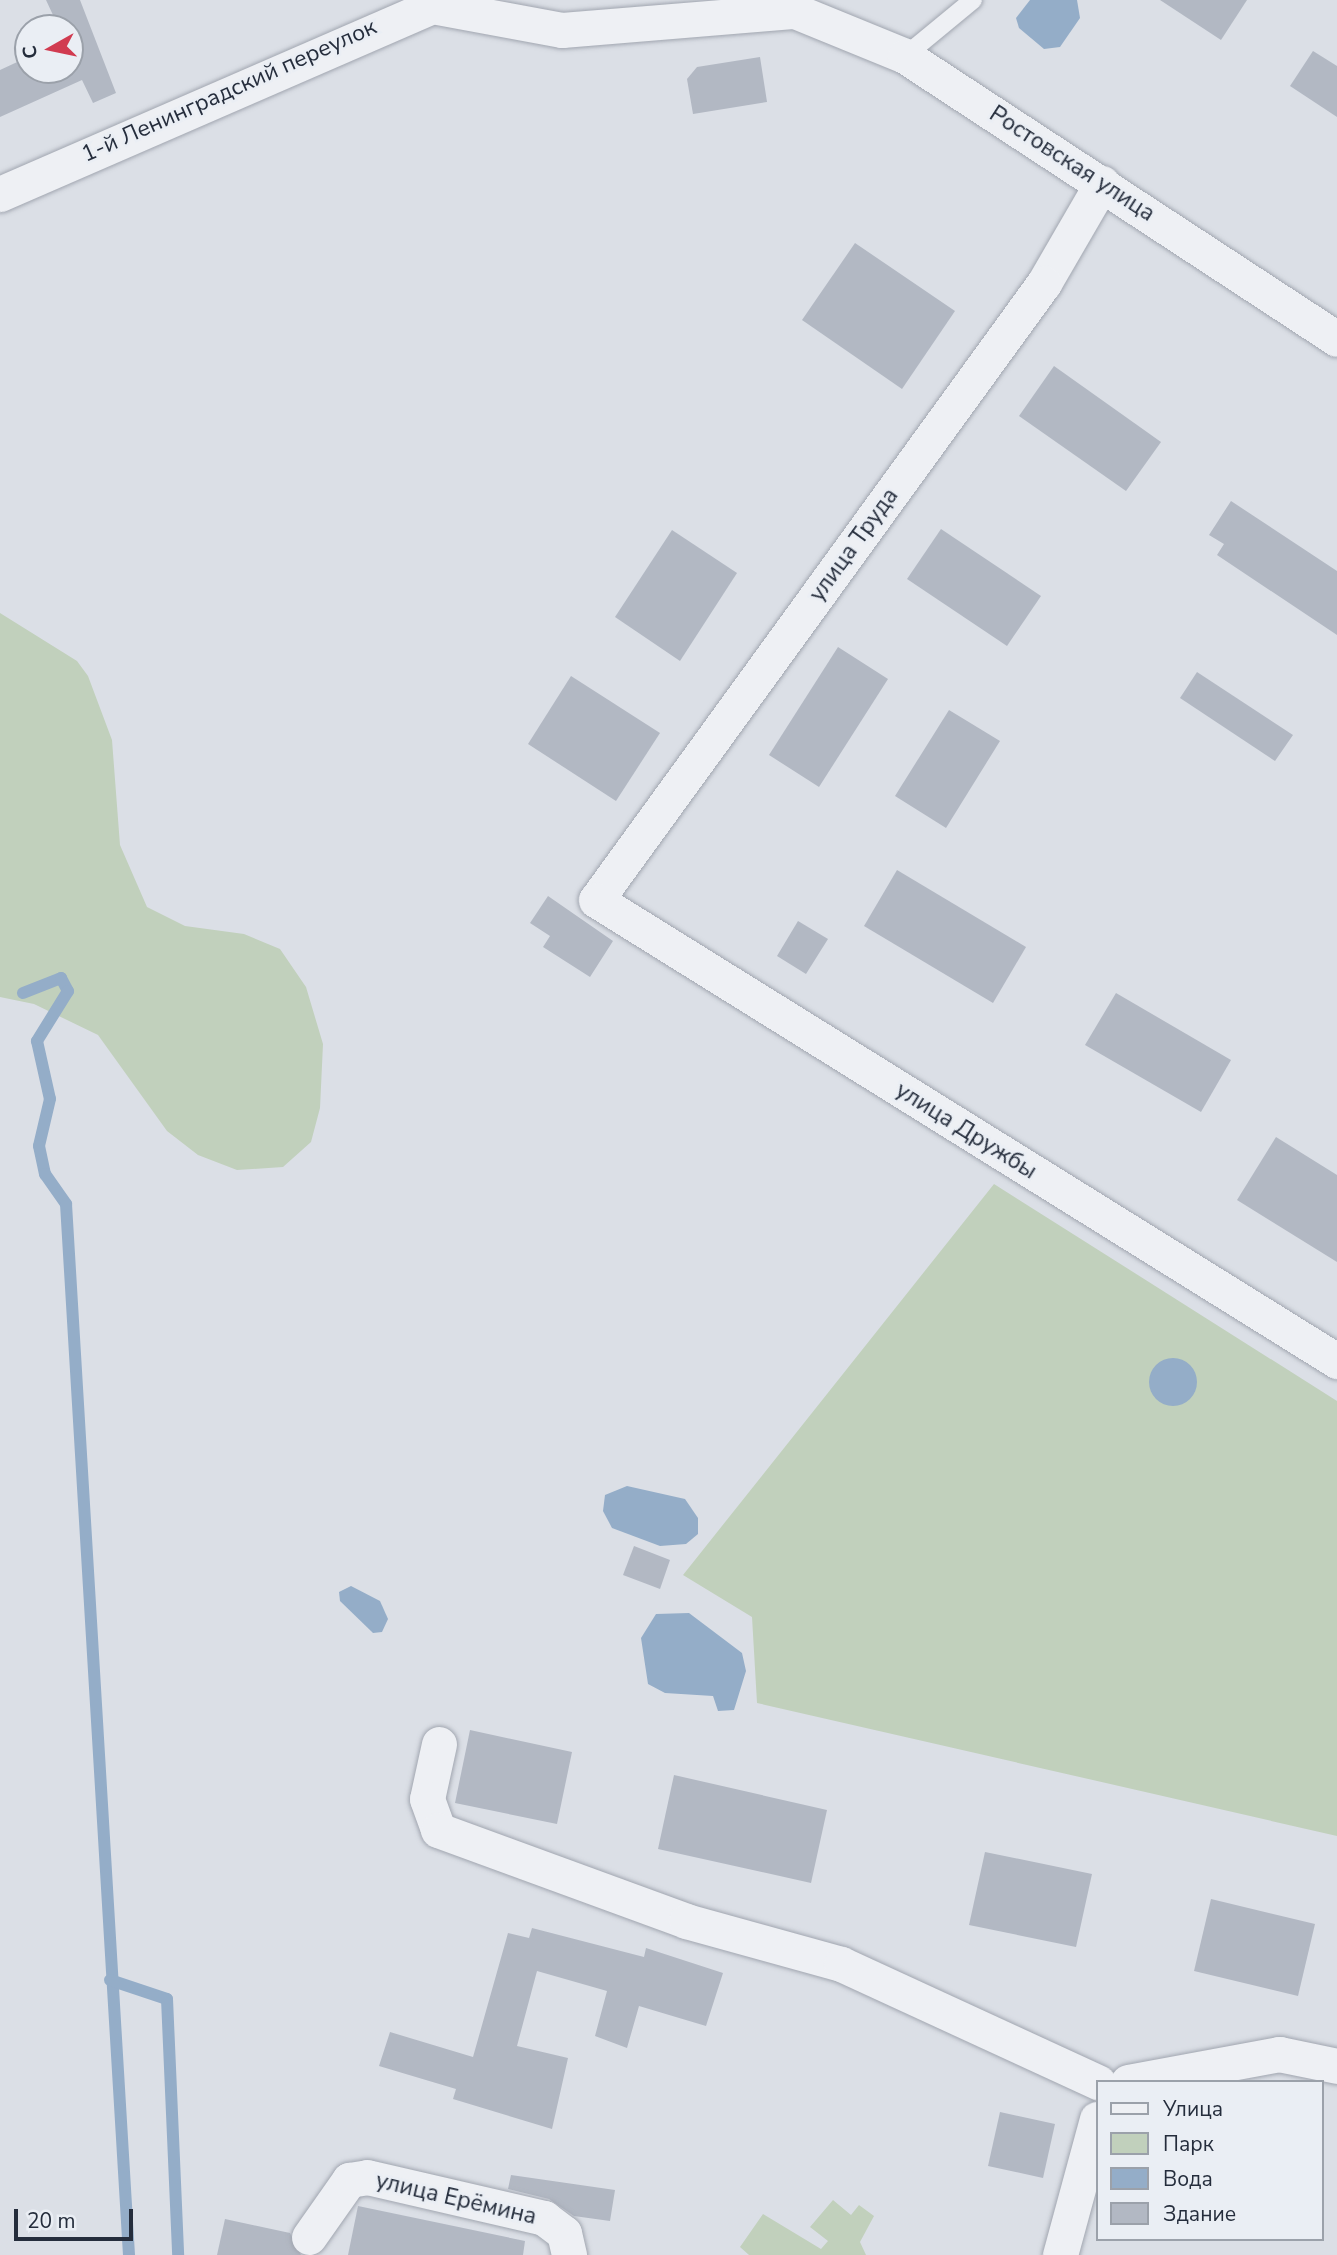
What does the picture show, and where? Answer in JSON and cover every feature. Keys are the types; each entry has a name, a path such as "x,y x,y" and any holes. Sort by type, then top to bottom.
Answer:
{"street":[{"name":"Ростовская улица","path":"795,5 905,56 1337,339"},
{"name":"1-й Ленинградский переулок","path":"0,194 403,13 432,6 491,6 562,30 795,5"},
{"name":"улица Труда","path":"596,900 1044,283 1102,183"},
{"name":"улица Дружбы","path":"596,900 1337,1361"},
{"path":"439,1744 427,1800 438,1830 685,1921 841,1965 1096,2081"},
{"path":"1139,2080 1279,2054 1337,2066"},
{"path":"1060,2255 1096,2123"},
{"name":"улица Ерёмина","path":"309,2237 349,2180 367,2177 544,2218 564,2232 569,2255"}],"lane":[{"path":"905,56 973,0"}],"green space":[{"path":"0,613 77,661 88,676 112,740 120,845 147,907 185,926 244,934 280,949 306,987 323,1044 320,1108 311,1142 283,1167 237,1170 198,1155 167,1131 98,1035 34,1004 0,997"},
{"path":"994,1184 1337,1401 1337,1836 757,1703 752,1617 683,1575"},
{"path":"833,2200 851,2215 859,2205 874,2216 860,2242 866,2255 749,2255 740,2247 763,2214 821,2249 828,2241 810,2227"}],"water":[{"path":"1030,0 1077,0 1080,18 1060,47 1044,49 1019,28 1016,18"},
{"path":"1173,1358 1190,1365 1197,1382 1190,1399 1173,1406 1156,1399 1149,1382 1156,1365"},
{"path":"627,1486 685,1499 698,1518 698,1534 686,1544 660,1546 612,1528 603,1511 605,1495"},
{"path":"351,1586 380,1601 388,1619 382,1632 373,1633 340,1601 339,1592"},
{"path":"689,1613 742,1653 746,1671 734,1710 718,1711 713,1696 665,1693 648,1684 641,1638 656,1614"}],"building":[{"path":"46,0 80,0 116,93 93,103 84,84 84,14 52,14"},
{"path":"1160,0 1247,0 1221,40"},
{"path":"1313,51 1337,66 1337,117 1290,86"},
{"path":"760,57 767,102 693,114 687,79 697,67"},
{"path":"14,64 14,84 73,84 0,117 0,70"},
{"path":"855,243 955,311 902,389 802,320"},
{"path":"1054,366 1161,442 1126,491 1019,416"},
{"path":"1231,501 1337,571 1337,635 1217,555 1224,544 1209,535"},
{"path":"941,529 1041,596 1007,646 907,579"},
{"path":"672,530 737,573 680,661 615,617"},
{"path":"838,647 888,679 819,787 769,755"},
{"path":"1197,672 1293,735 1275,761 1180,698"},
{"path":"571,676 660,733 616,801 528,744"},
{"path":"949,710 1000,741 946,828 895,796"},
{"path":"897,870 1026,947 993,1003 864,926"},
{"path":"548,896 613,941 590,977 543,947 550,936 530,923"},
{"path":"798,921 828,939 806,974 777,956"},
{"path":"1116,993 1231,1060 1201,1112 1085,1045"},
{"path":"1276,1137 1337,1175 1337,1262 1237,1200"},
{"path":"634,1546 670,1560 660,1589 623,1575"},
{"path":"470,1730 572,1752 557,1824 455,1803"},
{"path":"674,1775 827,1810 811,1883 658,1849"},
{"path":"985,1852 1092,1874 1076,1947 969,1925"},
{"path":"1211,1899 1315,1924 1298,1996 1194,1971"},
{"path":"532,1928 644,1957 646,1948 723,1973 706,2026 639,2006 627,2048 595,2036 607,1991 537,1971 517,2046 568,2058 552,2129 453,2099 456,2089 379,2066 390,2032 473,2057 508,1933 529,1938"},
{"path":"1000,2112 1055,2124 1043,2178 988,2166"},
{"path":"511,2175 615,2190 610,2221 574,2216 549,2199 508,2189"},
{"path":"358,2206 525,2241 523,2255 348,2255"},
{"path":"225,2219 290,2233 301,2255 217,2255"}],"waterway":[{"path":"23,993 61,978 68,991 37,1041 50,1099 39,1146 45,1174 66,1204 129,2255"},
{"path":"110,1980 167,1999 178,2255"}]}
